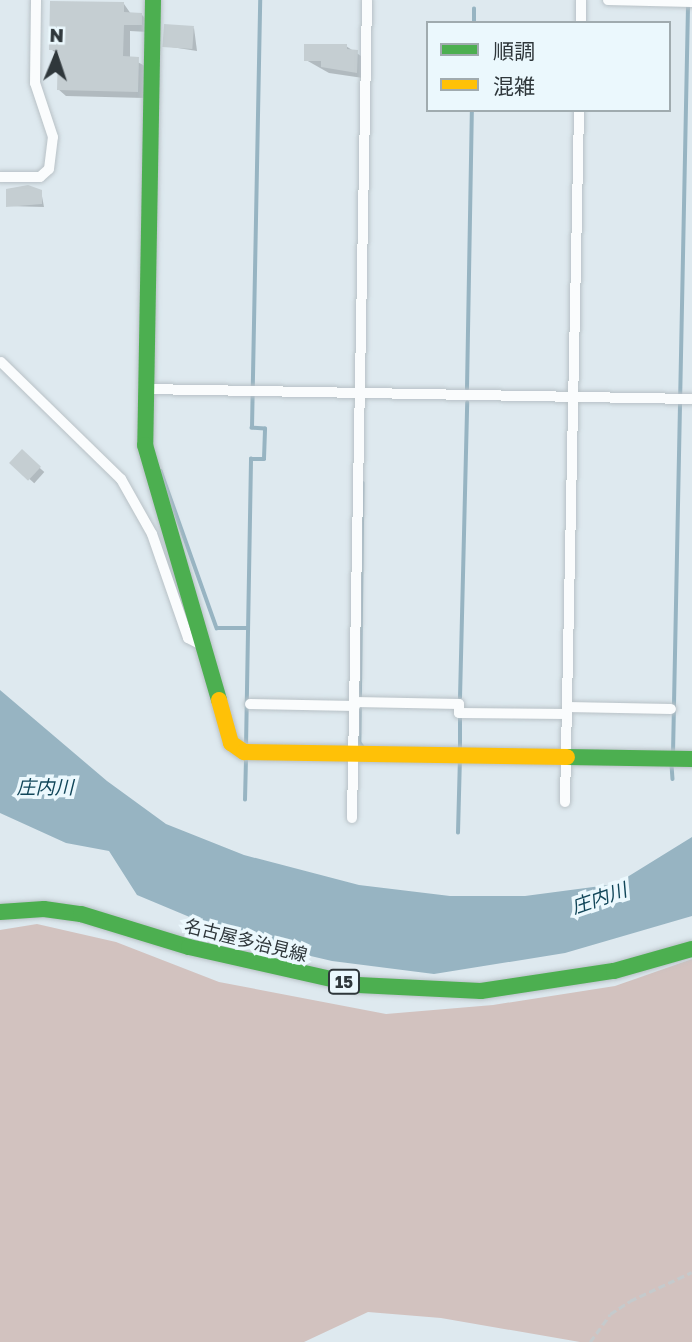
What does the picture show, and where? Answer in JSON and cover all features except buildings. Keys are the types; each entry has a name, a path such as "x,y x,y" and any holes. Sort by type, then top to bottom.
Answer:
{"street":[{"path":"0,177 40,177 49,169 53,137 35,83 36,0"},
{"path":"153,0 147,465 231,743 244,752 692,759"},
{"path":"352,818 367,0"},
{"path":"581,0 581,21"},
{"path":"608,0 692,2"},
{"path":"565,802 579,112"},
{"path":"1,362 121,479 152,534 188,638 202,645"},
{"path":"146,389 692,399"},
{"path":"250,704 459,704 459,713 671,709"},
{"name":"名古屋多治見線","path":"0,912 44,909 81,914 189,947 358,985 504,988 614,971 692,949"}],"path":[{"path":"590,1341 610,1314 630,1301 692,1272"}],"shaded area":[{"path":"37,924 116,942 219,982 386,1014 493,1005 615,986 692,959 692,1342 580,1342 441,1318 368,1312 304,1342 0,1342 0,930"}],"water":[{"name":"庄内川","path":"0,690 107,781 166,824 244,855 359,885 450,896 525,896 616,884 692,837 692,916 565,953 434,974 332,961 247,941 137,895 109,851 66,843 0,813"}],"waterway":[{"path":"246,747 251,459 264,459 265,429 252,428 260,0"},
{"path":"673,754 688,6"},
{"path":"474,9 474,21"},
{"path":"467,389 472,112"},
{"path":"460,698 467,403"},
{"path":"161,471 217,628 248,628"},
{"path":"363,483 360,743 364,748"},
{"path":"460,718 460,751"},
{"path":"245,800 246,758"},
{"path":"458,833 460,759"},
{"path":"672,765 673,779"}],"traffic: fast":[{"path":"153,0 145,445 219,700"},
{"path":"567,757 692,759"},
{"path":"0,912 44,909 81,914 189,947 358,985 481,991 614,971 692,949"}],"traffic: slow":[{"path":"219,700 231,743 244,752 567,757"}]}
